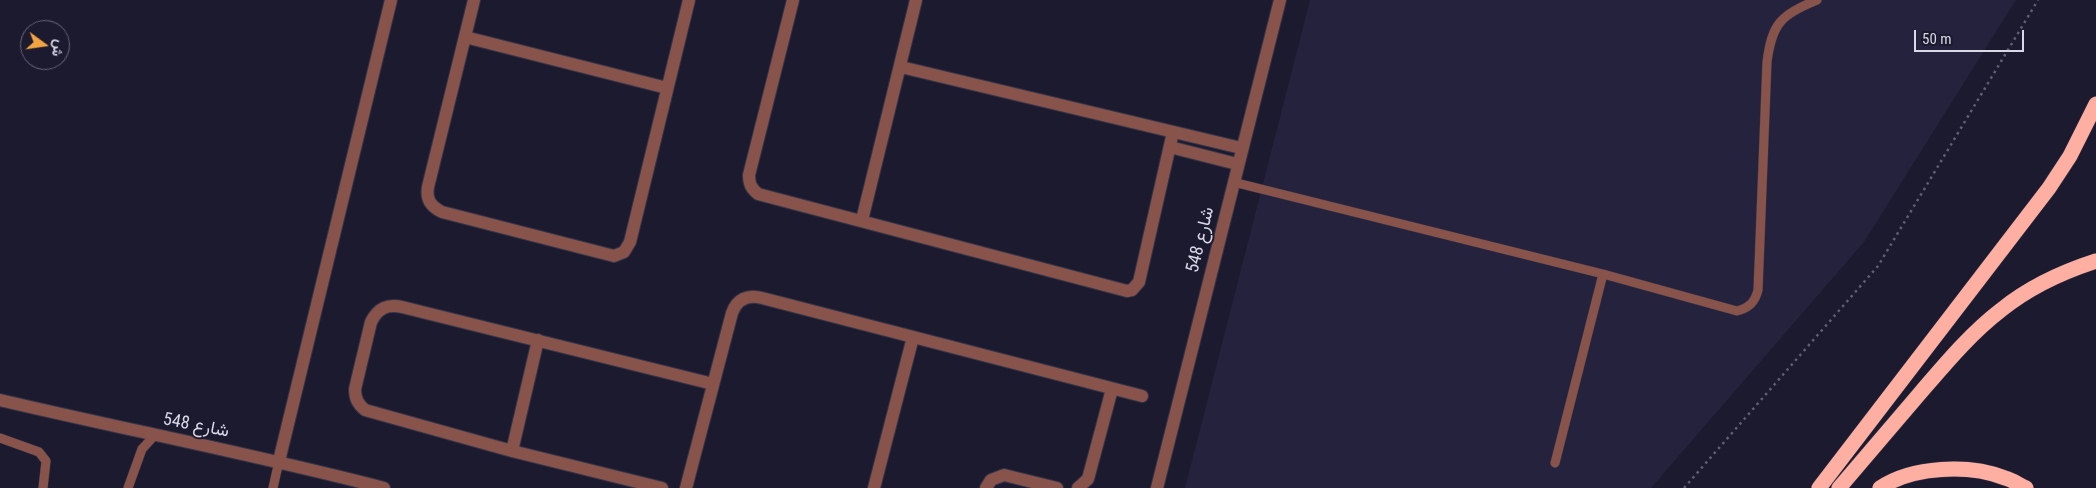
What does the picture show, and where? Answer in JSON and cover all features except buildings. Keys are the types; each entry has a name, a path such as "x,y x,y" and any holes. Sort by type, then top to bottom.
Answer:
{"highway":[{"path":"1819,488 2049,188 2070,156 2096,104"},
{"path":"1839,488 1947,362 2001,309 2050,279 2096,262"},
{"path":"1880,488 1918,472 1949,469 1977,470 2005,477 2026,488"}],"street":[{"path":"280,461 390,0"},
{"path":"474,0 428,187 427,195 429,202 434,208 442,212 609,256 620,255 630,242 689,0"},
{"path":"792,0 749,175 752,189 758,194 1128,291 1132,290 1139,282 1173,132"},
{"path":"862,220 916,0"},
{"name":"شارع 548","path":"1157,488 1241,148 1280,0"},
{"path":"465,37 667,88"},
{"path":"900,67 1241,148"},
{"path":"1170,147 1237,164"},
{"path":"686,488 732,313 740,300 747,297 762,298 1142,396"},
{"path":"662,488 512,451 365,410 359,405 355,397 355,389 371,322 383,307 392,305 714,384"},
{"path":"874,488 913,337"},
{"path":"512,451 538,340"},
{"path":"1078,488 1088,479 1112,388"},
{"name":"شارع 548","path":"0,400 154,436 280,461 384,488"},
{"path":"986,488 991,480 1004,475 1057,488"}],"lane":[{"path":"1233,182 1603,274 1737,311 1744,309 1752,304 1758,290 1768,51 1775,26 1789,14 1817,0"},
{"path":"1555,463 1603,274"},
{"path":"128,488 142,449 154,436"},
{"path":"0,438 39,452 46,462 43,488"},
{"path":"273,488 280,461"}],"path":[{"path":"1684,488 1878,266 2038,0"}],"shaded area":[{"path":"1310,0 2016,0 1864,242 1651,488 1185,488"}]}
